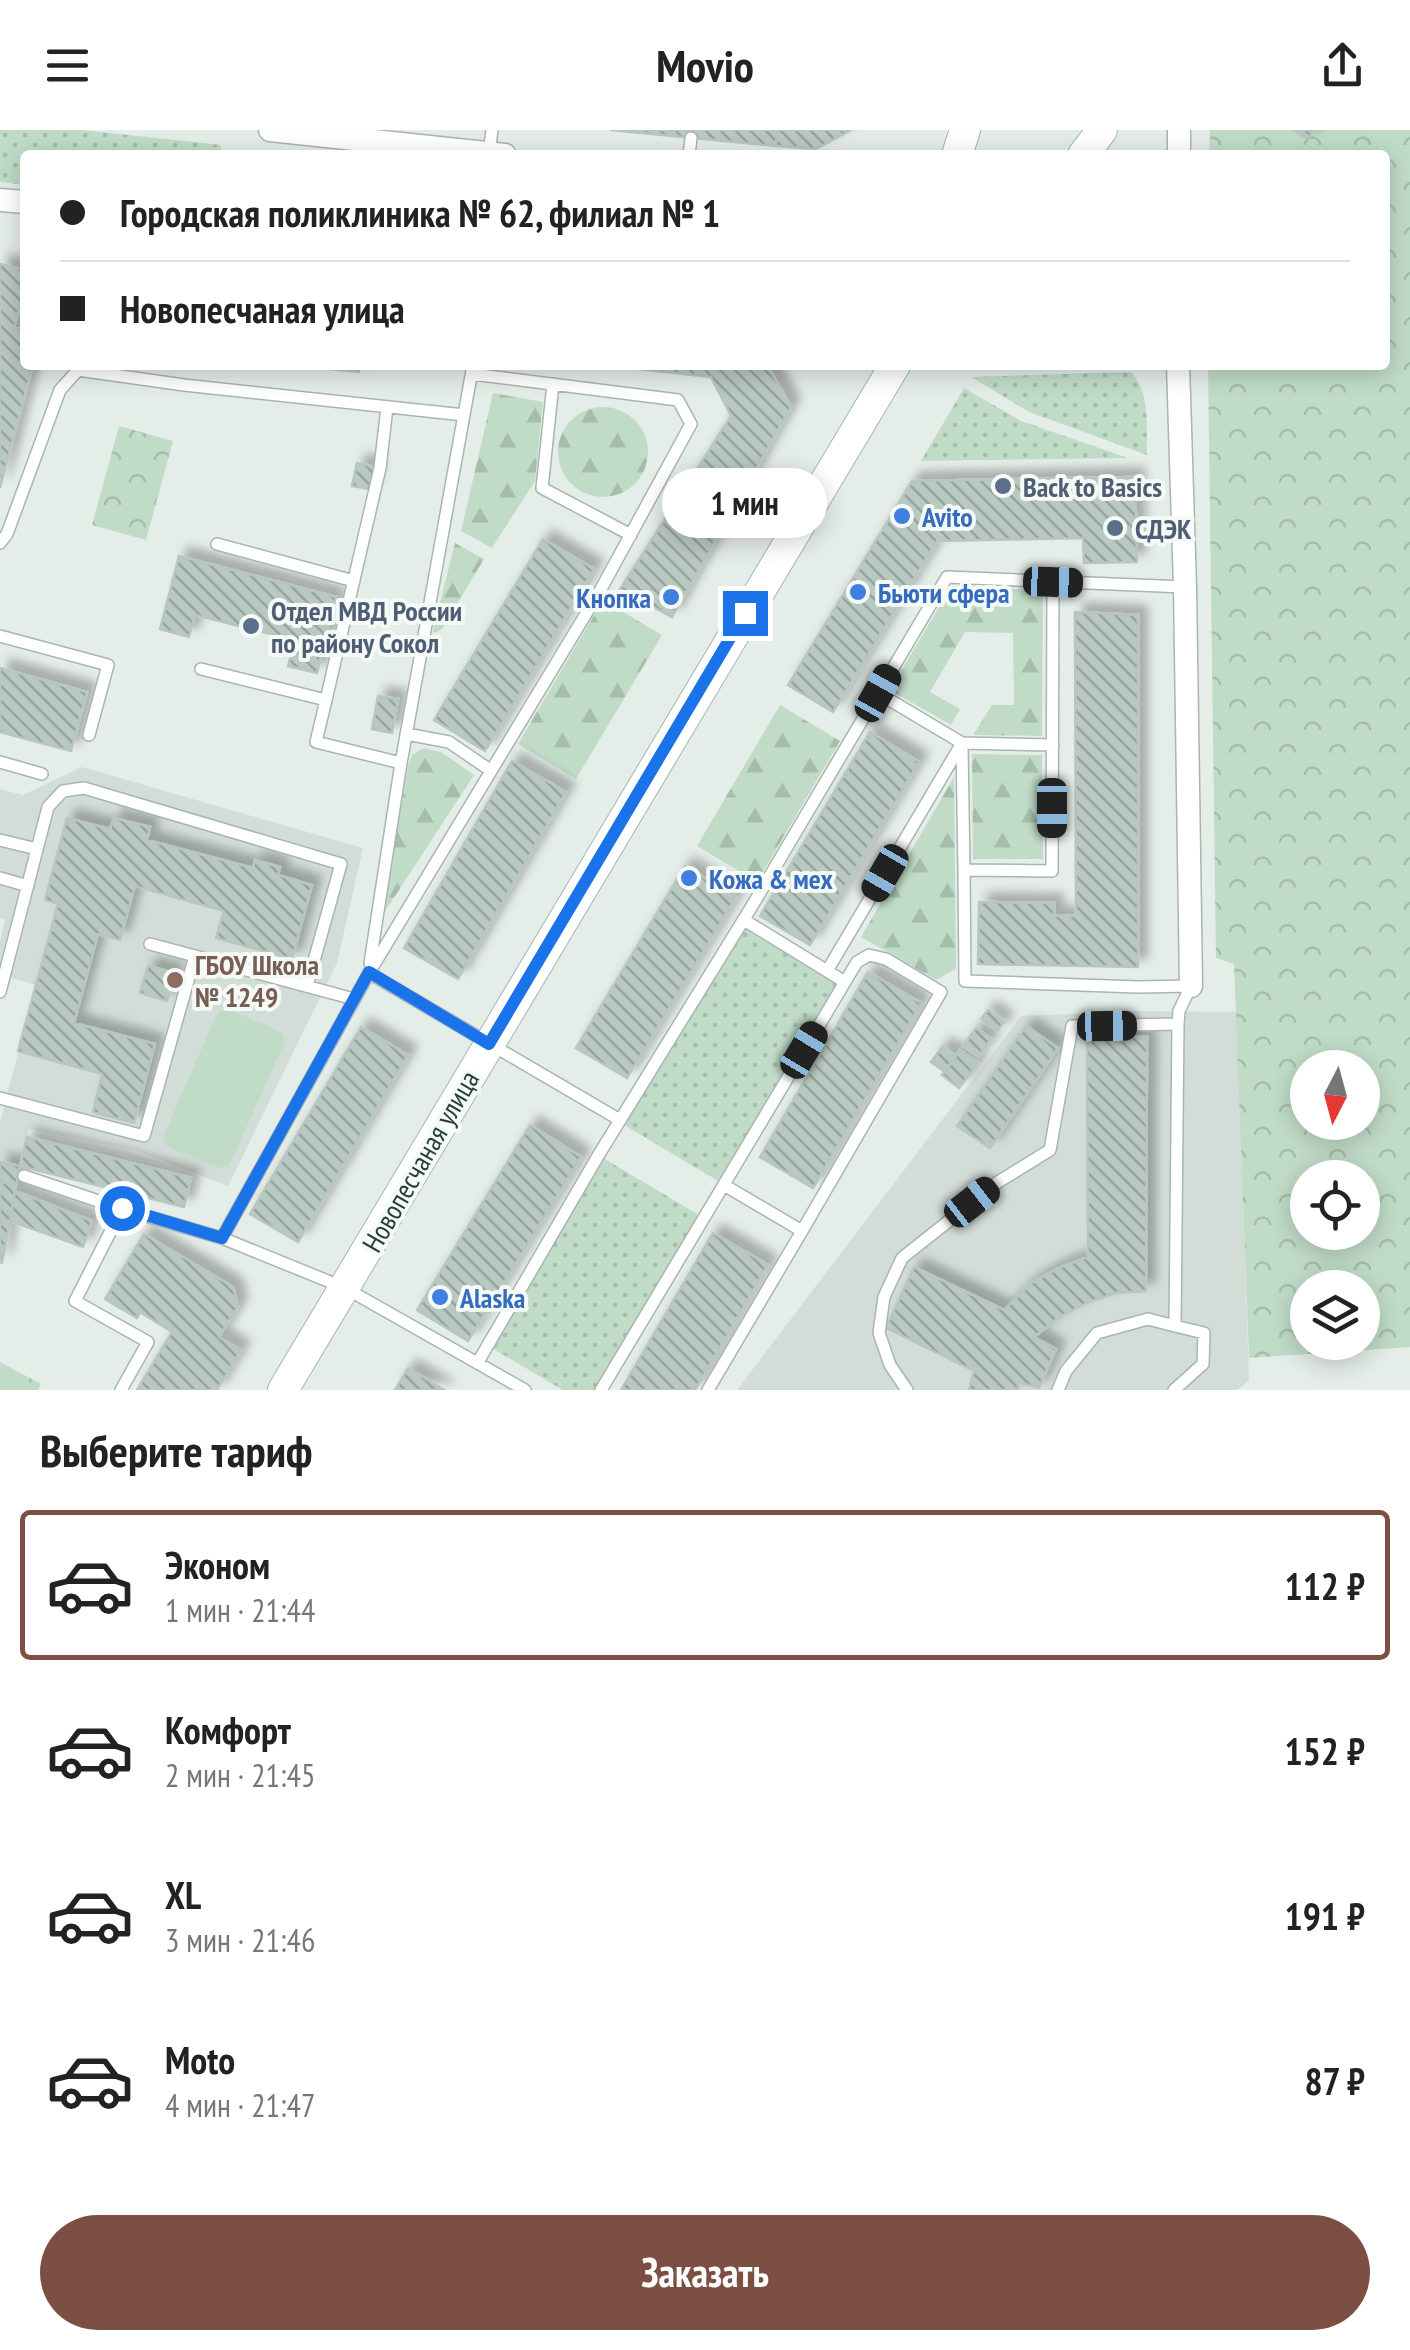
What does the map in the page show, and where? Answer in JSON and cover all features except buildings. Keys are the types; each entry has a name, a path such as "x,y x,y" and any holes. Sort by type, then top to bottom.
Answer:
{"main road":[{"path":"1087,150 1102,130"},
{"name":"Новопесчаная улица","path":"283,1390 892,370"}],"street":[{"path":"270,130 410,144 495,146"},
{"path":"1178,370 1191,986"}],"lane":[{"path":"690,150 691,138"},
{"path":"0,543 60,390 76,370"},
{"path":"95,370 184,386 464,415"},
{"path":"222,1238 369,972 601,589 692,424 678,400 472,370 401,763 369,972"},
{"path":"553,384 542,488 631,536"},
{"path":"387,407 380,468 316,742 401,763"},
{"path":"217,544 354,581"},
{"path":"478,1362 947,577 1185,587"},
{"path":"964,870 1052,871 1053,582"},
{"path":"0,636 108,665 89,735"},
{"path":"202,669 326,700"},
{"path":"878,693 962,743 1052,745"},
{"path":"406,734 449,742 490,770"},
{"path":"962,743 964,981 1191,986 1179,1010 1178,1024 1175,1326"},
{"path":"828,971 962,743"},
{"path":"0,762 42,774"},
{"path":"0,992 48,807 64,791 84,788 341,864 307,986"},
{"path":"0,840 37,850"},
{"path":"0,878 28,886"},
{"path":"744,920 845,982"},
{"path":"150,944 354,999"},
{"path":"601,1390 857,962 869,954 886,959 940,992 708,1390"},
{"path":"0,1098 144,1136 195,956"},
{"path":"369,972 620,1120"},
{"path":"907,1390 890,1364 878,1333 884,1297 902,1258 998,1182 1050,1150 1072,1026 1178,1024"},
{"path":"24,1176 222,1238 346,1288 525,1390"},
{"path":"724,1186 802,1231"},
{"path":"121,1390 148,1342 75,1301 122,1208"},
{"path":"1058,1390 1066,1371 1098,1332 1148,1319 1204,1333 1203,1364 1174,1390"}],"shaded area":[{"name":"ГБОУ Школа № 1249","path":"82,767 363,848 337,963 228,1186 138,1151 29,1129 20,1166 0,1162 0,1122 36,985 0,975 0,940 5,920 0,918 0,789 23,795"},
{"path":"1237,1012 1249,1381 1237,1390 737,1390 1021,1016"}],"green space":[{"path":"0,130 82,130 221,145 220,150 20,150 20,184 0,182"},
{"path":"1210,130 1410,130 1410,1347 1380,1349 1380,1270 1290,1270 1290,1355 1249,1358 1234,964 1216,958 1208,370 1390,370 1390,150 1209,150"},
{"path":"1131,372 1145,401 1147,455 1029,412 971,377"},
{"path":"964,388 1021,421 1128,458 921,461"},
{"path":"493,393 543,402 535,481 492,548 461,531"},
{"path":"603,407 635,420 648,452 635,484 603,497 571,484 558,452 571,420"},
{"path":"119,426 173,441 146,540 92,525"},
{"path":"455,543 484,559 442,629 434,633 433,631"},
{"path":"952,585 1043,591 1042,736 973,735 992,705 1014,705 1013,633 965,632 930,692 960,709 951,725 890,690"},
{"path":"603,600 662,635 576,779 518,744"},
{"path":"780,705 840,741 757,882 697,846"},
{"path":"423,748 441,752 474,775 382,916 408,766 412,755"},
{"path":"972,754 1042,755 1043,859 973,859"},
{"path":"954,777 956,969 936,980 861,937"},
{"path":"741,927 837,984 720,1182 624,1125"},
{"path":"224,1010 281,1032 284,1044 232,1159 228,1166 220,1168 168,1147 163,1137 215,1018"},
{"path":"603,1158 699,1215 595,1390 563,1390 490,1347"},
{"path":"0,1362 41,1384 38,1390 0,1390"}],"place":[{"name":"Back to Basics","path":"1003,486"},
{"name":"Avito","path":"902,516"},
{"name":"СДЭК","path":"1115,528"},
{"name":"Бьюти сфера","path":"858,592"},
{"name":"Кнопка","path":"671,597"},
{"name":"Отдел МВД России по району Сокол","path":"251,626"},
{"name":"Кожа & мех","path":"689,878"},
{"name":"ГБОУ Школа № 1249","path":"175,980"},
{"name":"Alaska","path":"440,1297"}],"route":[{"path":"122,1208 222,1238 369,972 489,1044 745,613"}]}
